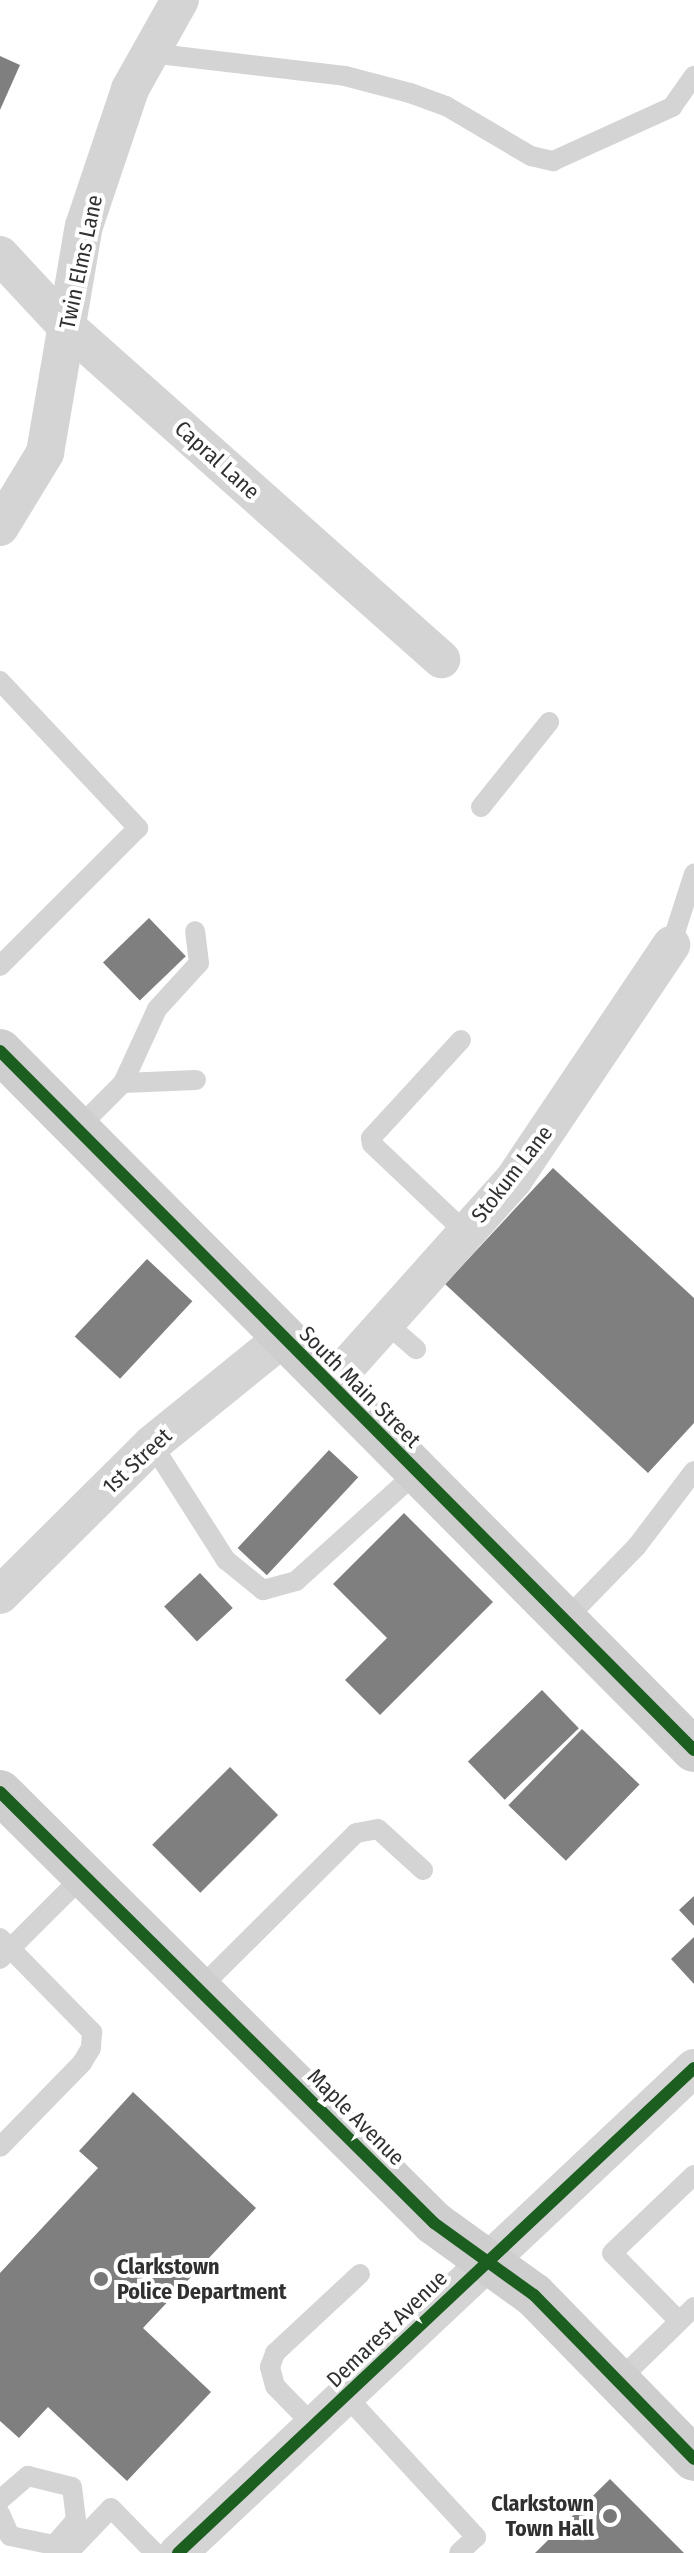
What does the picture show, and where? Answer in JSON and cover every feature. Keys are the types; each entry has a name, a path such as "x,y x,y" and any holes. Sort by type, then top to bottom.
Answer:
{"street":[{"name":"Twin Elms Lane","path":"0,527 45,453 84,226 130,89 180,0"},
{"name":"Capral Lane","path":"0,255 66,326 441,659"},
{"name":"Stokum Lane","path":"330,1385 514,1179 671,945"},
{"name":"South Main Street","path":"0,1051 694,1750"},
{"name":"1st Street","path":"0,1595 152,1444 283,1338"},
{"name":"Maple Avenue","path":"0,1792 434,2223 483,2262 534,2295 694,2459"},
{"name":"Demarest Avenue","path":"178,2553 315,2427 483,2262 694,2068"}],"lane":[{"path":"150,53 345,76 410,93 446,106 531,156 553,161 672,107 694,76"},
{"path":"0,681 138,828 0,966"},
{"path":"481,807 549,722"},
{"path":"671,945 694,874"},
{"path":"77,1129 123,1083 157,1009 199,963 195,931"},
{"path":"461,1040 371,1138 372,1144 466,1233"},
{"path":"123,1083 196,1080"},
{"path":"386,1323 416,1349"},
{"path":"152,1444 226,1560 263,1590 296,1581 417,1472"},
{"path":"565,1620 637,1546 694,1471"},
{"path":"199,1989 356,1833 378,1829 423,1870"},
{"path":"0,2147 82,2063 91,2048 92,2032 3,1948 84,1875"},
{"path":"618,2381 687,2314 612,2253 694,2175"},
{"path":"315,2427 275,2386 270,2367 275,2353 360,2274"},
{"path":"346,2396 476,2537 459,2553"},
{"path":"0,2500 28,2476 72,2487 83,2524 68,2553"},
{"path":"0,2514 10,2536 54,2545 111,2508 155,2553"}],"building":[{"path":"0,56 20,65 0,110"},
{"path":"149,918 186,956 140,1001 103,962"},
{"path":"553,1168 694,1298 694,1423 648,1473 445,1284"},
{"path":"147,1259 192,1301 120,1379 75,1337"},
{"path":"329,1450 358,1477 267,1575 238,1548"},
{"path":"404,1513 493,1602 380,1715 345,1680 387,1638 333,1584"},
{"path":"200,1573 233,1608 197,1642 164,1606"},
{"path":"542,1690 579,1728 505,1800 468,1762"},
{"path":"582,1729 640,1785 566,1861 508,1805"},
{"path":"230,1767 278,1815 200,1893 152,1845"},
{"path":"694,1896 694,1926 679,1910"},
{"path":"694,1937 694,1984 671,1959"},
{"path":"133,2092 256,2208 143,2328 211,2392 127,2481 48,2407 19,2438 0,2421 0,2273 98,2168 79,2151"},
{"name":"Clarkstown Town Hall","path":"610,2479 684,2553 535,2553"}],"cycle path":[{"path":"0,1051 694,1750"},
{"path":"0,1792 434,2223 534,2295 694,2459"},
{"path":"178,2553 694,2068"}],"place":[{"name":"Clarkstown Police Department","path":"101,2279"},
{"name":"Clarkstown Town Hall","path":"610,2516"}]}
